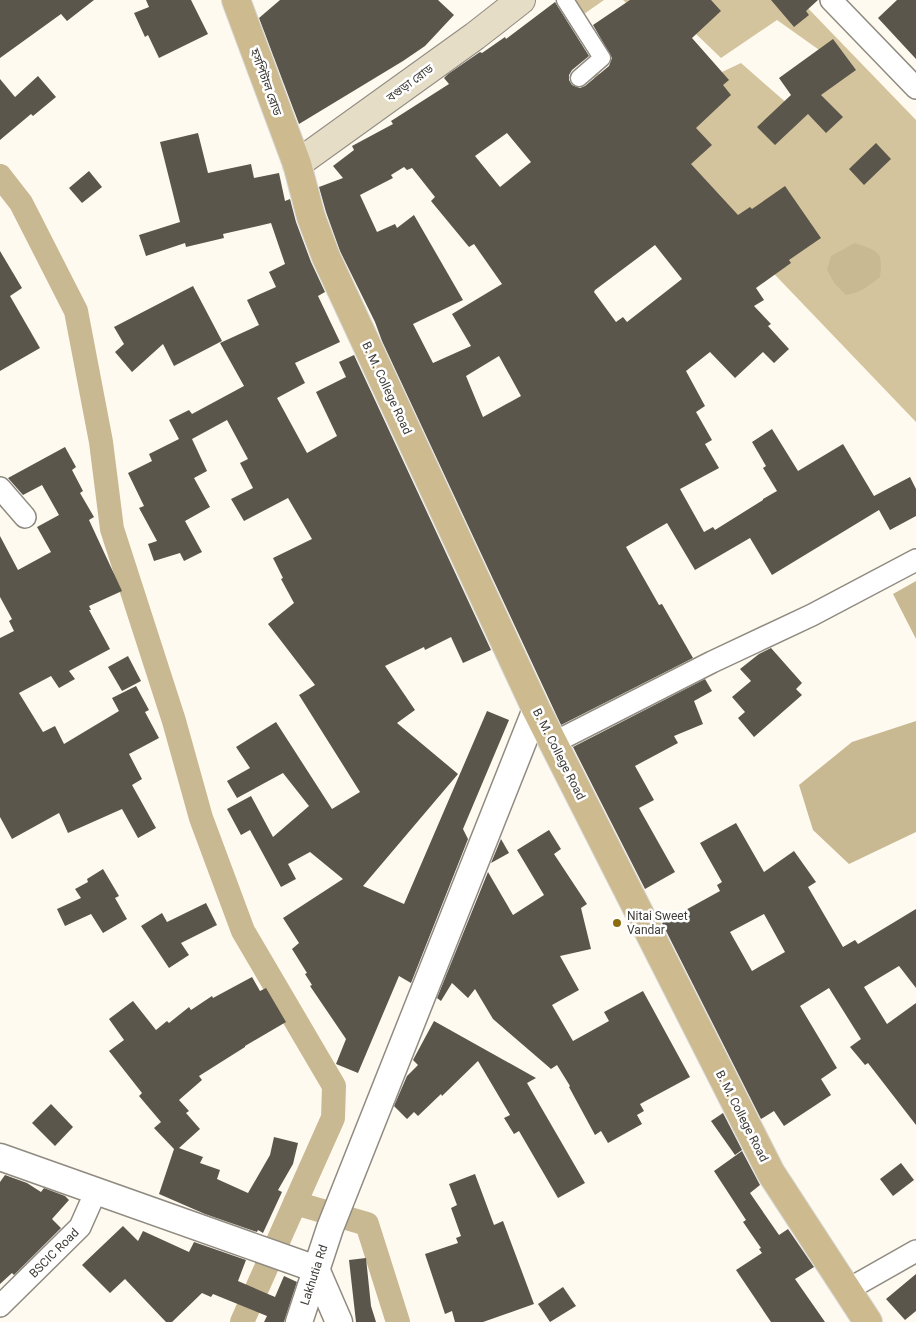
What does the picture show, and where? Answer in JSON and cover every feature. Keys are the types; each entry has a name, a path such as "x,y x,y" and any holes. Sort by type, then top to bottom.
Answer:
{"main road":[{"name":"হসপিটাল রোড","path":"236,0 297,164"},
{"name":"বগুড়া রোড","path":"297,164 467,42 521,0"},
{"name":"B. M. College Road","path":"297,164 311,216 326,256 536,709 771,1173 868,1322"}],"street":[{"path":"565,0 602,58 578,78"},
{"path":"831,0 916,88"},
{"path":"0,488 25,517"},
{"path":"553,743 712,662 812,615 916,560"},
{"name":"Lakhutia Rd","path":"299,1322 307,1266 330,1228 344,1196 536,709"},
{"path":"0,1157 307,1266 339,1322"},
{"name":"BSCIC Road","path":"0,1306 80,1227 96,1191"},
{"path":"847,1290 916,1251"}],"shaded area":[{"path":"570,0 604,0 584,14"},
{"path":"623,0 800,0 916,120 916,422 734,232 590,74 630,73 667,98 741,63 789,105 846,69 777,20 721,58 668,7 645,21"},
{"path":"855,243 878,253 881,262 880,277 864,289 846,295 835,284 827,270 831,256"},
{"path":"916,581 916,639 893,594"},
{"path":"916,721 916,832 849,864 813,830 799,785 852,742"}],"building":[{"path":"0,0 94,0 67,21 61,14 0,58"},
{"path":"146,0 191,0 208,34 159,58 148,35 145,37 134,13 149,7"},
{"path":"280,0 438,0 454,15 425,46 299,124 259,18"},
{"path":"630,0 711,0 721,11 692,38 729,80 723,85 731,95 696,128 712,145 691,164 738,215 750,207 752,209 785,186 821,238 789,260 791,263 756,288 764,300 754,306 771,324 768,326 789,349 774,363 763,352 735,378 710,352 686,371 705,406 696,412 712,440 705,444 719,468 680,489 704,532 713,527 715,530 777,491 763,468 766,466 752,442 772,429 798,471 843,444 874,496 910,477 916,489 916,516 890,530 879,510 772,575 750,538 695,570 667,523 626,547 659,605 662,604 693,658 561,725 382,341 375,322 340,251 319,187 343,178 333,166 354,150 352,146 393,124 391,121 449,84 444,78 448,74 480,52 482,53 505,37 506,39 555,2 589,56 572,70 569,75 572,85 580,88 585,86 609,66 612,58 593,25","holes":["507,133 531,162 500,187 475,156","404,167 407,170 412,168 435,197 431,201 469,247 474,244 502,284 452,314 471,346 433,363 413,324 463,300 414,215 397,228 395,224 377,232 360,195 393,178 391,175","655,245 682,279 627,322 623,317 616,322 594,292","499,356 521,396 483,417 466,376"]},
{"path":"771,0 818,0 806,11 809,15 794,27"},
{"path":"897,0 916,0 916,59 878,18"},
{"path":"833,39 856,70 821,95 843,117 826,133 808,114 775,145 757,127 791,95 779,78"},
{"path":"38,76 56,97 33,116 31,114 0,140 0,79 15,97"},
{"path":"198,133 208,173 251,164 254,178 279,173 285,201 290,199 296,222 311,262 325,292 318,296 340,342 295,363 305,383 277,398 307,453 337,436 316,392 346,377 339,362 354,355 491,650 463,663 451,637 425,650 424,647 385,666 415,710 397,723 458,774 363,886 404,904 487,711 509,720 463,829 468,839 411,983 399,976 358,1073 336,1064 346,1039 310,986 312,985 305,974 307,973 292,949 299,943 283,918 343,879 310,852 288,864 296,879 281,887 250,830 241,835 227,809 251,796 273,837 309,806 283,773 237,798 227,781 250,768 236,747 276,722 332,809 360,792 299,695 315,685 268,624 294,603 281,579 283,578 273,558 312,539 288,498 244,521 231,499 253,488 240,463 248,459 227,420 192,439 207,471 194,478 210,507 185,521 202,552 184,561 180,553 154,561 148,544 157,541 139,508 144,506 128,473 152,461 149,454 179,439 169,420 189,410 192,414 244,386 220,343 259,325 247,300 276,287 269,272 285,264 271,223 223,234 224,238 186,247 185,243 146,256 139,235 180,222 160,142"},
{"path":"876,143 891,159 864,185 849,169"},
{"path":"89,171 102,187 82,203 69,188"},
{"path":"0,251 22,288 10,296 40,348 0,371"},
{"path":"193,286 222,341 174,366 163,344 132,372 115,352 124,344 114,327"},
{"path":"65,447 76,467 72,470 83,491 80,493 94,517 89,520 122,591 89,606 91,610 89,610 110,649 69,671 75,679 59,688 51,676 19,693 43,732 55,726 64,744 119,711 112,698 136,686 149,710 145,712 159,738 129,754 142,779 132,785 156,828 138,838 122,809 68,833 59,813 12,839 0,817 0,638 14,631 9,621 12,619 0,597 0,536 18,570 51,552 37,527 59,515 42,485 23,495 8,478"},
{"path":"771,648 802,683 796,689 802,695 754,737 738,718 745,712 732,697 751,681 740,669 759,654"},
{"path":"128,656 141,681 122,691 108,667"},
{"path":"705,679 712,691 694,701 703,724 674,736 678,743 635,766 654,800 639,808 675,872 645,889 573,747"},
{"path":"736,823 764,872 794,851 816,882 808,887 843,947 855,940 858,944 916,909 916,988 899,966 864,987 887,1024 916,1003 916,1125 868,1063 865,1065 850,1047 861,1039 829,988 800,1006 837,1068 821,1079 831,1095 784,1126 774,1111 761,1119 662,923 720,891 717,885 722,882 700,843","holes":["764,914 785,952 752,971 730,932"]},
{"path":"549,830 561,849 554,854 587,904 581,908 591,949 560,956 579,990 552,1005 573,1041 609,1021 604,1012 643,991 690,1077 640,1104 644,1111 637,1115 642,1124 608,1143 601,1131 595,1135 557,1065 551,1069 493,1019 475,989 468,998 452,983 441,1001 437,998 488,872 513,915 544,895 517,850"},
{"path":"501,839 509,853 491,863"},
{"path":"103,869 119,896 115,898 127,919 103,933 91,914 65,926 57,909 81,898 75,889 88,882 87,879"},
{"path":"206,903 217,925 181,943 189,955 169,968 141,926 162,913 167,922"},
{"path":"252,977 260,991 266,988 286,1022 199,1076 202,1080 179,1100 189,1111 186,1113 200,1129 179,1148 203,1157 200,1163 220,1170 217,1179 248,1193 270,1155 274,1137 298,1143 293,1164 278,1190 282,1192 263,1233 205,1214 159,1194 174,1149 154,1128 161,1122 139,1096 142,1093 109,1051 124,1040 109,1019 133,1001 156,1030 167,1021 169,1023 189,1007 191,1010 212,996 213,998"},
{"path":"434,1021 536,1078 527,1083 585,1183 558,1198 519,1131 514,1134 504,1118 510,1115 478,1061 418,1116 414,1112 407,1119 394,1106 407,1076 418,1065 413,1060"},
{"path":"51,1104 73,1127 55,1146 32,1123"},
{"path":"723,1113 742,1150 735,1155 711,1121"},
{"path":"742,1151 760,1185 750,1193 779,1235 788,1229 814,1267 795,1279 825,1322 771,1322 736,1270 762,1253 759,1249 761,1248 743,1222 746,1220 714,1171"},
{"path":"901,1163 914,1180 893,1196 880,1179"},
{"path":"475,1174 494,1225 503,1221 534,1304 483,1322 455,1322 452,1311 445,1314 425,1254 458,1243 456,1238 461,1236 451,1208 457,1205 449,1184"},
{"path":"5,1175 27,1183 41,1192 44,1188 65,1196 69,1200 52,1219 61,1228 14,1275 12,1273 0,1284 0,1182"},
{"path":"123,1226 138,1241 143,1231 189,1252 194,1242 246,1260 238,1281 275,1297 284,1276 297,1282 284,1322 264,1322 267,1316 213,1294 211,1297 202,1293 172,1322 166,1322 125,1279 110,1293 82,1265"},
{"path":"366,1258 371,1306 376,1322 356,1322 349,1260"},
{"path":"916,1274 916,1311 905,1320 886,1299"},
{"path":"563,1287 576,1306 550,1322 538,1304"}],"waterway":[{"path":"0,176 21,203 76,311 101,442 112,529 174,721 201,818 243,931 334,1086 333,1118 242,1322"},
{"path":"295,1203 367,1224 398,1322"}],"place":[{"name":"Nitai Sweet Vandar","path":"617,923"}]}
